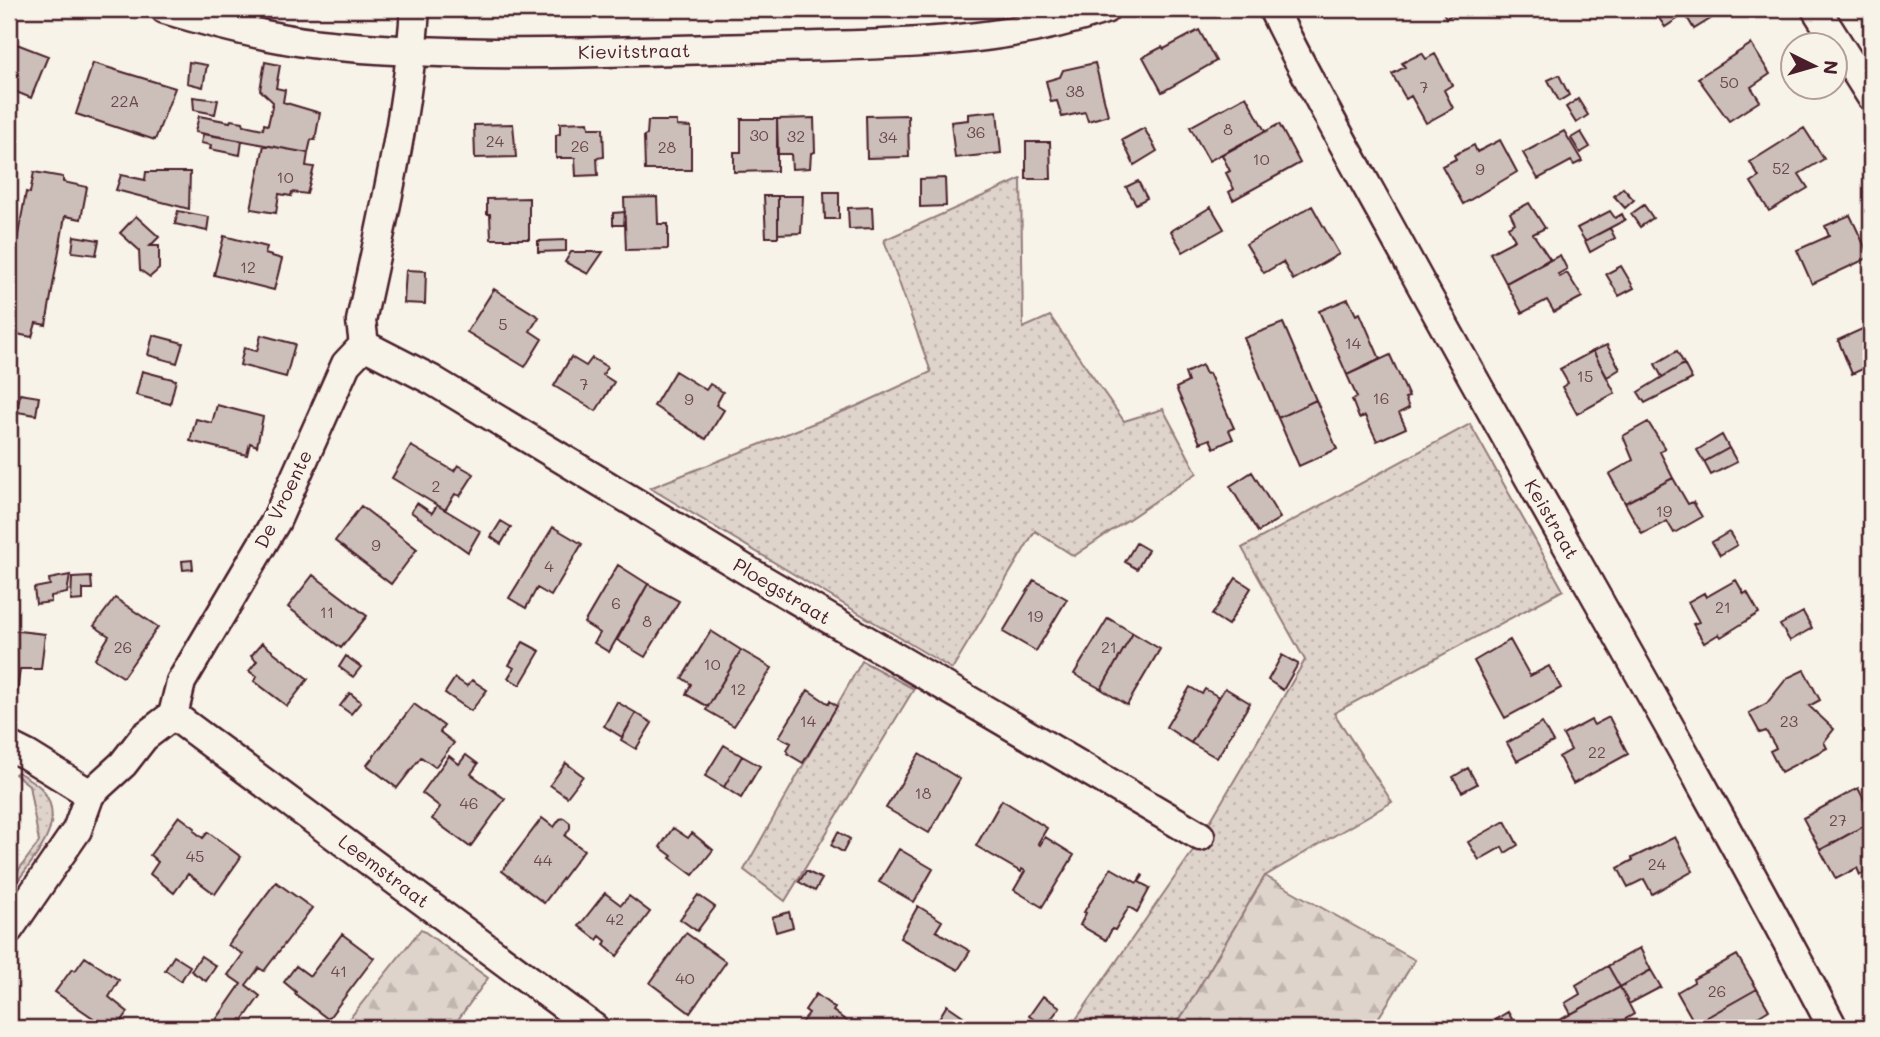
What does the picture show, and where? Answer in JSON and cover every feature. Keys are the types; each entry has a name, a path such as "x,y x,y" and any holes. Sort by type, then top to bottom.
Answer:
{"street":[{"name":"Kievitstraat","path":"165,9 242,30 317,43 412,51 516,54 911,43 985,36 1065,23 1105,9"},
{"path":"364,345 361,321 399,139 412,51 415,9"},
{"name":"Keistraat","path":"1273,9 1502,433 1768,902 1833,1028"},
{"path":"1816,9 1871,96"},
{"name":"De Vroente","path":"173,715 181,682 276,521 346,364 364,345"},
{"name":"Ploegstraat","path":"364,345 432,380 752,574 1200,836"},
{"path":"9,929 77,830 90,794 123,764 144,737 173,715"},
{"name":"Leemstraat","path":"173,715 593,1028"},
{"path":"9,747 27,755 90,794"}],"green space":[{"path":"1021,179 1023,328 1050,316 1124,421 1163,409 1197,473 1074,556 1035,531 952,669 650,488 857,406 931,372 884,240"},
{"path":"1470,424 1563,590 1334,713 1392,802 1265,876 1175,1028 1070,1028 1191,854 1305,660 1242,548"},
{"path":"862,661 914,689 785,901 744,870"},
{"path":"18,772 41,788 49,800 52,813 47,837 17,882 12,879 39,842 29,785 15,774"},
{"path":"1265,876 1415,960 1372,1028 1175,1028"},
{"path":"421,929 488,978 452,1028 342,1028"}],"building":[{"path":"1441,9 1463,9 1446,18"},
{"path":"1653,9 1725,10 1694,29 1685,14 1665,27"},
{"path":"1199,30 1216,61 1162,92 1143,57"},
{"path":"9,41 48,56 31,98 9,89"},
{"path":"1751,44 1770,74 1751,87 1760,101 1729,121 1698,78"},
{"path":"1422,53 1426,59 1435,54 1452,85 1444,90 1453,108 1426,123 1411,96 1406,99 1392,74 1405,67 1402,63"},
{"path":"189,62 207,65 203,87 187,83"},
{"path":"265,62 280,65 276,88 285,90 283,102 320,113 315,140 311,140 308,153 195,132 199,116 243,122 244,125 263,129 264,124 268,125 273,102 260,90"},
{"path":"93,63 175,88 155,140 76,114"},
{"path":"1095,63 1108,115 1088,121 1085,112 1062,117 1057,101 1051,102 1046,81 1060,77 1063,70"},
{"path":"1559,75 1569,95 1559,101 1548,80"},
{"path":"1246,96 1265,131 1209,161 1190,127"},
{"path":"193,97 218,100 215,114 194,110"},
{"path":"1578,99 1588,115 1576,123 1566,107"},
{"path":"997,111 1001,153 955,158 951,122 968,120 968,114"},
{"path":"908,115 909,157 867,158 866,116"},
{"path":"814,118 815,152 811,153 810,168 792,169 791,154 778,154 777,119"},
{"path":"741,119 777,119 777,171 734,172 734,152 741,152"},
{"path":"648,121 677,121 677,126 691,127 691,170 645,170 644,136 647,135"},
{"path":"588,122 589,128 603,128 604,157 597,158 598,175 576,176 575,158 556,158 556,135 560,134 560,123"},
{"path":"513,124 516,157 475,158 474,125"},
{"path":"1279,124 1300,163 1233,200 1229,192 1234,189 1226,173 1230,171 1222,155"},
{"path":"1144,128 1157,151 1134,165 1122,140"},
{"path":"1804,128 1824,159 1799,174 1808,188 1769,211 1751,182 1759,177 1750,162"},
{"path":"1564,131 1582,161 1574,165 1571,161 1538,179 1523,153"},
{"path":"1581,132 1590,147 1580,153 1571,138"},
{"path":"203,134 242,141 240,155 210,149 211,145 201,143"},
{"path":"1500,140 1517,172 1463,204 1442,166 1456,159 1454,155 1474,145 1477,152"},
{"path":"1026,142 1050,142 1051,179 1026,179"},
{"path":"264,145 308,153 306,166 314,167 307,194 279,194 276,213 251,209"},
{"path":"34,172 63,177 63,182 87,187 81,219 65,216 46,325 36,323 32,337 11,333 13,319 9,318 9,283 26,192 30,193"},
{"path":"146,172 190,172 189,209 116,190 121,175 145,180"},
{"path":"945,178 946,206 920,207 920,179"},
{"path":"1138,181 1147,198 1136,204 1126,187"},
{"path":"1623,188 1634,200 1625,208 1614,196"},
{"path":"824,192 839,192 839,219 825,219"},
{"path":"764,196 778,196 778,237 766,237"},
{"path":"778,196 803,196 801,233 778,234"},
{"path":"657,197 658,224 668,224 668,249 626,250 624,198"},
{"path":"529,198 529,239 491,239 487,199"},
{"path":"1529,203 1545,228 1533,234 1550,259 1506,283 1490,253 1515,240 1508,227 1515,223 1510,213"},
{"path":"1644,205 1653,218 1640,227 1631,214"},
{"path":"1312,206 1339,254 1293,280 1283,262 1264,273 1246,244"},
{"path":"872,207 873,228 849,229 848,208"},
{"path":"1211,207 1224,229 1183,252 1171,231"},
{"path":"178,211 209,217 207,231 175,224"},
{"path":"1610,211 1615,218 1622,214 1625,220 1585,241 1577,228"},
{"path":"625,212 624,225 613,225 613,213"},
{"path":"1850,215 1870,257 1812,284 1797,250 1829,236 1825,226"},
{"path":"136,216 159,237 150,246 159,246 159,269 150,277 140,270 139,250 120,233"},
{"path":"1610,228 1615,238 1590,252 1585,241"},
{"path":"74,236 99,240 96,255 72,252"},
{"path":"224,236 267,247 265,254 282,259 274,290 214,275"},
{"path":"566,240 566,251 538,252 538,241"},
{"path":"571,252 603,252 588,274 565,262"},
{"path":"1560,255 1567,269 1558,274 1560,277 1567,273 1582,297 1554,312 1547,300 1522,313 1506,283"},
{"path":"1621,266 1634,288 1619,296 1606,274"},
{"path":"406,270 426,271 425,304 404,303"},
{"path":"494,289 539,317 530,331 542,339 525,367 467,332"},
{"path":"1348,299 1356,315 1360,313 1380,359 1347,375 1319,311"},
{"path":"1283,323 1316,400 1278,418 1244,338"},
{"path":"1871,325 1871,365 1852,374 1838,340"},
{"path":"153,335 183,343 177,363 148,355"},
{"path":"261,335 295,344 286,377 240,365 244,348 257,351"},
{"path":"1607,345 1620,369 1607,377 1593,351"},
{"path":"1593,351 1615,393 1577,414 1562,387 1568,383 1560,369"},
{"path":"1677,351 1684,364 1662,377 1655,364"},
{"path":"1390,355 1409,397 1405,398 1409,408 1399,413 1406,428 1377,441 1365,416 1359,418 1352,400 1357,397 1347,375"},
{"path":"571,357 586,366 592,358 607,367 603,375 614,382 596,411 554,386"},
{"path":"1684,364 1692,379 1645,403 1638,392"},
{"path":"1202,365 1206,374 1209,373 1234,428 1229,430 1233,439 1214,448 1210,439 1200,443 1176,388 1188,382 1185,373"},
{"path":"142,371 176,380 170,404 136,395"},
{"path":"675,371 706,390 710,384 723,392 716,405 724,410 706,439 654,406"},
{"path":"20,394 39,397 36,415 17,412"},
{"path":"1316,400 1337,449 1299,466 1278,418"},
{"path":"217,405 263,417 257,446 250,443 247,455 190,441 196,419 212,423"},
{"path":"1648,422 1665,449 1660,452 1673,478 1625,503 1609,474 1633,460 1623,436"},
{"path":"1722,435 1729,448 1704,462 1697,450"},
{"path":"411,446 454,471 458,465 474,474 460,496 455,494 445,510 392,478"},
{"path":"1729,448 1737,462 1711,475 1704,462"},
{"path":"1252,472 1280,518 1258,532 1230,486"},
{"path":"1673,478 1688,504 1693,502 1702,517 1674,533 1667,521 1642,534 1625,503"},
{"path":"417,503 432,513 437,505 480,531 468,552 411,512"},
{"path":"361,506 417,549 391,584 335,541"},
{"path":"501,521 511,527 501,544 491,537"},
{"path":"553,527 582,544 551,596 537,588 526,608 509,598"},
{"path":"1729,532 1737,545 1720,555 1712,542"},
{"path":"1136,543 1148,550 1137,569 1125,562"},
{"path":"192,560 193,569 183,570 182,561"},
{"path":"618,565 648,584 609,652 594,643 600,633 584,623"},
{"path":"70,575 67,593 51,596 51,602 36,604 34,588 50,585 49,579"},
{"path":"313,575 367,616 341,648 288,607"},
{"path":"91,577 92,589 83,589 83,600 71,601 72,578"},
{"path":"1236,578 1251,588 1228,625 1212,615"},
{"path":"1034,580 1067,599 1036,651 1003,632"},
{"path":"1736,580 1744,594 1747,592 1759,613 1721,637 1719,634 1704,643 1693,624 1699,622 1688,602 1704,593 1706,597"},
{"path":"648,584 679,601 645,657 617,640"},
{"path":"115,598 158,627 123,677 95,659 109,636 94,626"},
{"path":"1803,612 1812,628 1790,641 1780,625"},
{"path":"1108,618 1133,633 1101,689 1074,674"},
{"path":"9,630 45,634 41,669 20,669 17,693 9,692"},
{"path":"711,631 741,650 708,707 686,694 691,684 682,678"},
{"path":"1133,633 1160,649 1127,705 1101,689"},
{"path":"1510,640 1530,676 1549,666 1561,688 1505,718 1474,661"},
{"path":"523,642 540,651 520,685 508,678 514,668 509,665"},
{"path":"262,643 308,679 287,706 254,681 257,677 249,671 257,661 251,656"},
{"path":"741,650 772,668 734,726 706,710"},
{"path":"1282,655 1298,664 1283,690 1268,680"},
{"path":"346,656 361,667 353,677 339,667"},
{"path":"1804,670 1820,700 1809,706 1834,729 1824,742 1827,748 1781,772 1770,751 1776,748 1766,731 1760,733 1749,713 1767,703 1787,678"},
{"path":"455,678 467,686 472,680 487,690 471,711 445,693"},
{"path":"1190,687 1202,694 1205,689 1219,697 1191,743 1166,727"},
{"path":"1225,688 1250,703 1217,758 1191,743"},
{"path":"808,690 829,704 830,701 837,706 803,763 788,754 791,743 779,737"},
{"path":"350,693 361,702 351,714 340,706"},
{"path":"617,702 636,713 622,737 604,726"},
{"path":"414,704 444,726 440,732 454,743 435,767 421,757 397,788 367,765"},
{"path":"636,713 652,723 636,749 621,740"},
{"path":"1609,717 1628,754 1573,784 1559,757 1571,750 1563,735 1591,720 1594,725"},
{"path":"1542,723 1553,742 1517,761 1507,743"},
{"path":"724,745 742,756 724,787 705,776"},
{"path":"919,754 960,779 929,833 886,808"},
{"path":"466,755 478,764 471,774 505,799 470,847 432,819 440,807 422,793 449,756 459,764"},
{"path":"742,756 760,766 741,798 724,787"},
{"path":"566,763 583,776 567,797 550,785"},
{"path":"1468,768 1477,784 1462,792 1453,777"},
{"path":"1858,788 1871,813 1871,822 1820,850 1803,818"},
{"path":"1002,800 1047,828 1038,843 1040,845 1045,837 1074,855 1042,907 1014,890 1025,871 1022,869 1021,872 976,846"},
{"path":"179,816 203,838 208,832 241,857 215,894 188,874 174,893 150,874 158,862 150,855"},
{"path":"542,818 554,827 564,818 570,823 565,836 584,850 544,903 502,871"},
{"path":"1505,821 1518,845 1505,853 1502,847 1479,860 1468,842"},
{"path":"1871,822 1871,869 1860,875 1857,868 1836,879 1820,850"},
{"path":"673,828 688,838 692,833 713,850 693,875 660,847"},
{"path":"838,832 850,839 843,852 831,845"},
{"path":"1675,837 1693,871 1652,894 1644,879 1628,887 1618,868"},
{"path":"899,849 933,869 914,902 879,882"},
{"path":"1111,868 1137,883 1142,875 1139,882 1150,888 1137,912 1129,907 1106,940 1080,925 1086,913 1084,912"},
{"path":"806,871 822,879 815,891 799,882"},
{"path":"276,882 312,908 264,971 259,968 246,985 260,996 243,1020 234,1028 227,1028 216,1020 241,984 228,975 243,954 228,945"},
{"path":"605,893 621,905 629,896 650,912 617,956 604,945 606,941 600,936 597,940 579,926"},
{"path":"698,895 715,907 697,931 680,919"},
{"path":"918,906 942,921 936,931 970,951 958,970 900,938"},
{"path":"789,912 793,927 776,932 772,917"},
{"path":"686,933 726,962 690,1013 650,983"},
{"path":"342,934 374,958 328,1019 295,994 284,982 296,966 310,976"},
{"path":"1640,948 1651,970 1620,987 1608,966"},
{"path":"1737,955 1757,989 1695,1024 1677,992 1694,982 1693,979"},
{"path":"174,956 190,966 181,981 165,970"},
{"path":"201,956 216,966 206,981 191,971"},
{"path":"85,957 119,980 109,997 128,1012 117,1028 105,1026 55,992"},
{"path":"1608,966 1620,987 1571,1014 1565,1003 1580,994 1576,985"},
{"path":"1651,970 1661,987 1629,1004 1620,987"},
{"path":"1620,987 1634,1014 1610,1028 1557,1028 1561,1026 1558,1021"},
{"path":"1757,989 1769,1010 1753,1020 1757,1028 1688,1028"},
{"path":"816,994 856,1028 797,1028 809,1013 805,1010"},
{"path":"1043,996 1060,1007 1045,1027 1029,1016"},
{"path":"947,1005 963,1016 955,1028 933,1028"},
{"path":"1508,1012 1517,1028 1501,1028 1496,1019"}]}
